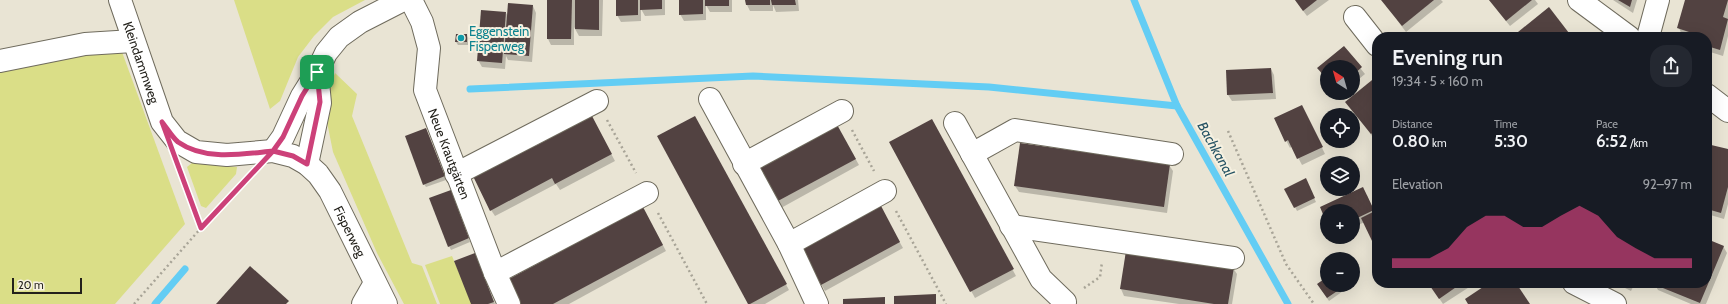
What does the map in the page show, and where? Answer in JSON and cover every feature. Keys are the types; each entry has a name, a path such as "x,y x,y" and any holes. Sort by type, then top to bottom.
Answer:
{"street":[{"name":"Kleindammweg","path":"120,0 162,122 177,141 196,152 227,155 273,151"},
{"path":"273,151 283,137 302,96 317,72 326,53 339,37 360,22 403,0"},
{"name":"Neue Krautgärten","path":"410,0 422,22 429,48 425,90 456,174 495,273 509,304"},
{"path":"1579,0 1622,32"},
{"path":"1649,32 1658,0"},
{"path":"1355,17 1372,39"},
{"path":"0,61 85,44 133,41"},
{"path":"307,164 320,102 317,72"},
{"path":"710,99 744,164 789,244 818,304"},
{"path":"1712,99 1728,111"},
{"path":"456,174 597,101"},
{"path":"744,164 842,111"},
{"path":"955,122 1041,279 1063,303"},
{"path":"972,154 1015,130 1172,154"},
{"name":"Fisperweg","path":"273,151 293,156 307,164 318,174 330,191 386,304"},
{"path":"789,244 885,191"},
{"path":"495,273 647,193"},
{"path":"1011,226 1234,258"},
{"path":"363,304 375,283"},
{"path":"1584,288 1615,304"}],"path":[{"path":"1228,131 1286,264 1314,304"},
{"path":"134,304 201,228 273,151"},
{"path":"178,165 201,228"},
{"path":"1063,303 1100,277 1105,240"}],"green space":[{"path":"234,0 365,0 333,17 314,36 298,57 280,101 270,109"},
{"path":"103,48 122,52 185,224 115,304 0,304 0,70"},
{"path":"335,73 357,94 352,116 412,263 422,266 437,304 404,304 377,253 333,152 327,122 328,93"},
{"path":"192,163 237,167 236,174 206,208 201,206 187,167"},
{"path":"452,256 472,304 440,304 425,265"}],"building":[{"path":"547,0 572,0 571,39 547,39"},
{"path":"575,0 599,0 599,30 575,29"},
{"path":"616,0 638,0 638,15 616,16"},
{"path":"640,0 662,0 662,9 640,10"},
{"path":"679,0 703,0 703,14 679,15"},
{"path":"705,0 729,0 729,6 705,6"},
{"path":"745,0 770,0 770,5 746,5"},
{"path":"771,0 795,0 796,5 772,5"},
{"path":"1295,0 1317,0 1303,11"},
{"path":"1381,0 1434,0 1402,26"},
{"path":"1489,0 1532,0 1506,21"},
{"path":"1618,0 1632,0 1630,7"},
{"path":"1685,0 1728,0 1723,17 1728,19 1720,50 1712,48 1712,32 1689,32 1677,28"},
{"path":"508,3 533,5 529,56 504,54"},
{"path":"1549,7 1568,32 1518,32"},
{"path":"481,10 506,12 502,63 477,61"},
{"name":"Eggenstein Fisperweg","path":"456,34 467,34 467,42 455,42"},
{"path":"1344,46 1356,60 1327,60"},
{"path":"1271,68 1273,93 1227,95 1226,70"},
{"path":"1372,80 1372,133 1371,134 1360,120 1360,108 1350,108 1345,102 1347,100 1360,100 1360,90"},
{"path":"1302,105 1320,141 1321,148 1297,159 1288,140 1285,142 1274,118"},
{"path":"592,116 612,154 555,184 552,178 490,211 472,174 533,142 535,146"},
{"path":"695,116 787,284 750,304 748,304 657,136"},
{"path":"932,119 1014,269 970,292 889,142"},
{"path":"835,121 856,159 776,202 756,164"},
{"path":"426,128 445,176 423,185 405,136"},
{"path":"1020,143 1170,164 1164,207 1014,186"},
{"path":"1712,145 1728,149 1728,187 1721,213 1712,210"},
{"path":"1306,178 1315,198 1294,208 1284,189"},
{"path":"1363,187 1372,206 1372,211 1360,217 1360,204 1326,204 1344,196 1360,196 1360,188"},
{"path":"451,190 469,238 448,247 429,198"},
{"path":"880,204 900,242 821,285 800,247"},
{"path":"643,207 663,245 553,304 521,304 507,280"},
{"path":"1372,212 1372,241 1361,218"},
{"path":"1712,241 1724,246 1712,274"},
{"path":"1126,251 1234,267 1228,304 1214,304 1120,289"},
{"path":"475,253 494,302 488,304 471,304 454,261"},
{"path":"250,266 289,301 286,304 216,304"},
{"path":"1431,288 1455,288 1439,299"},
{"path":"1482,288 1519,288 1530,304 1468,304 1465,299"},
{"path":"1663,288 1706,288 1700,303"},
{"path":"1323,292 1336,292 1327,298"},
{"path":"936,294 936,304 894,304 894,296"},
{"path":"885,297 885,304 843,304 843,299"}],"waterway":[{"name":"Bachkanal","path":"1134,0 1177,106 1288,304"},
{"path":"470,89 753,76 989,87 1177,106"},
{"path":"155,304 185,269"}],"place":[{"name":"Eggenstein Fisperweg","path":"461,38"}],"route":[{"path":"317,72 302,96 283,137 273,151 227,155 196,152 177,141 162,122 201,228 273,151 293,156 307,164 320,102 317,72"}]}
